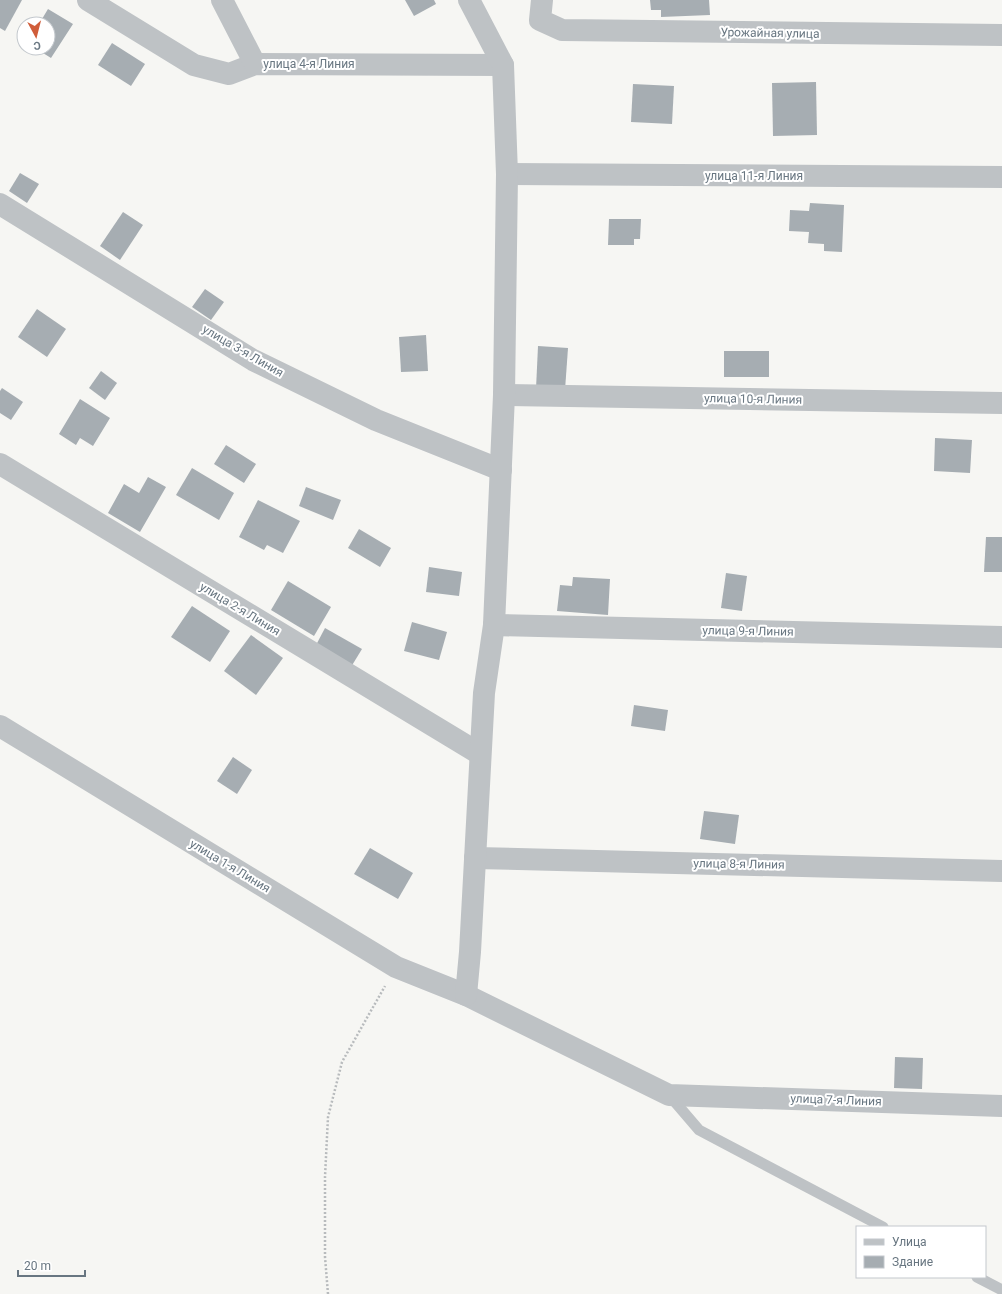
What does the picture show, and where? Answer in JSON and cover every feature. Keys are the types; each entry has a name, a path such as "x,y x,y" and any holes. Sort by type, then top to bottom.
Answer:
{"street":[{"name":"улица 4-я Линия","path":"88,0 194,65 229,74 255,64 503,65"},
{"path":"222,0 255,64"},
{"path":"466,995 470,952 484,694 494,625 504,395 507,174 503,65 469,0"},
{"name":"Урожайная улица","path":"541,10 562,30 1002,35"},
{"name":"улица 11-я Линия","path":"507,174 1002,177"},
{"name":"улица 3-я Линия","path":"0,204 253,360 376,420 501,470"},
{"name":"улица 10-я Линия","path":"504,395 1002,403"},
{"name":"улица 2-я Линия","path":"0,464 480,754"},
{"name":"улица 9-я Линия","path":"494,625 1002,636"},
{"name":"улица 1-я Линия","path":"0,726 396,966 466,995 669,1095"},
{"name":"улица 8-я Линия","path":"475,858 1002,871"},
{"name":"улица 7-я Линия","path":"669,1095 1002,1106"}],"lane":[{"path":"669,1095 699,1130 880,1226"},
{"path":"979,1278 1002,1290"}],"path":[{"path":"328,1294 325,1257 328,1116 342,1062 396,966"}],"building":[{"path":"0,0 22,0 5,31 0,28"},
{"path":"405,0 434,0 436,4 414,16"},
{"path":"650,0 709,0 710,15 661,17 661,10 651,10"},
{"path":"48,9 73,24 56,50 56,16 44,16"},
{"path":"112,43 145,64 131,86 98,65"},
{"path":"816,82 817,135 773,136 772,83"},
{"path":"633,84 674,86 672,124 631,122"},
{"path":"20,173 39,184 27,203 9,191"},
{"path":"810,203 844,205 842,252 824,251 824,244 808,243 809,232 789,231 790,210 809,211"},
{"path":"123,212 143,225 120,260 100,246"},
{"path":"609,219 641,219 640,239 634,239 634,245 608,245"},
{"path":"205,289 224,302 211,320 192,307"},
{"path":"37,309 66,329 47,357 18,337"},
{"path":"426,335 428,371 401,372 399,337"},
{"path":"538,346 568,348 565,390 536,389"},
{"path":"724,351 769,351 769,377 724,377"},
{"path":"101,371 117,383 105,400 89,388"},
{"path":"2,388 23,402 11,420 0,413 0,391"},
{"path":"80,399 110,418 93,446 80,438 76,445 59,434"},
{"path":"935,438 972,440 970,473 934,471"},
{"path":"226,445 256,464 244,483 214,464"},
{"path":"192,468 234,493 219,520 176,495"},
{"path":"148,477 166,487 140,532 108,513 124,484 139,493"},
{"path":"306,487 341,500 333,520 299,506"},
{"path":"258,500 300,521 283,553 267,545 264,550 239,537"},
{"path":"359,529 391,548 380,567 348,548"},
{"path":"986,537 1002,537 1002,572 984,572"},
{"path":"429,567 462,572 459,596 426,592"},
{"path":"726,573 747,576 742,611 721,608"},
{"path":"573,577 610,579 608,615 557,611 560,585 572,586"},
{"path":"288,581 331,607 314,636 271,610"},
{"path":"192,606 230,631 210,662 171,637"},
{"path":"412,622 447,632 439,660 404,651"},
{"path":"325,628 362,649 351,667 315,647"},
{"path":"251,635 283,658 256,695 224,671"},
{"path":"634,705 668,710 665,731 631,726"},
{"path":"233,757 252,770 237,794 217,781"},
{"path":"704,811 739,815 735,844 700,839"},
{"path":"370,848 413,873 398,899 354,874"},
{"path":"895,1057 923,1058 922,1089 894,1088"}]}
